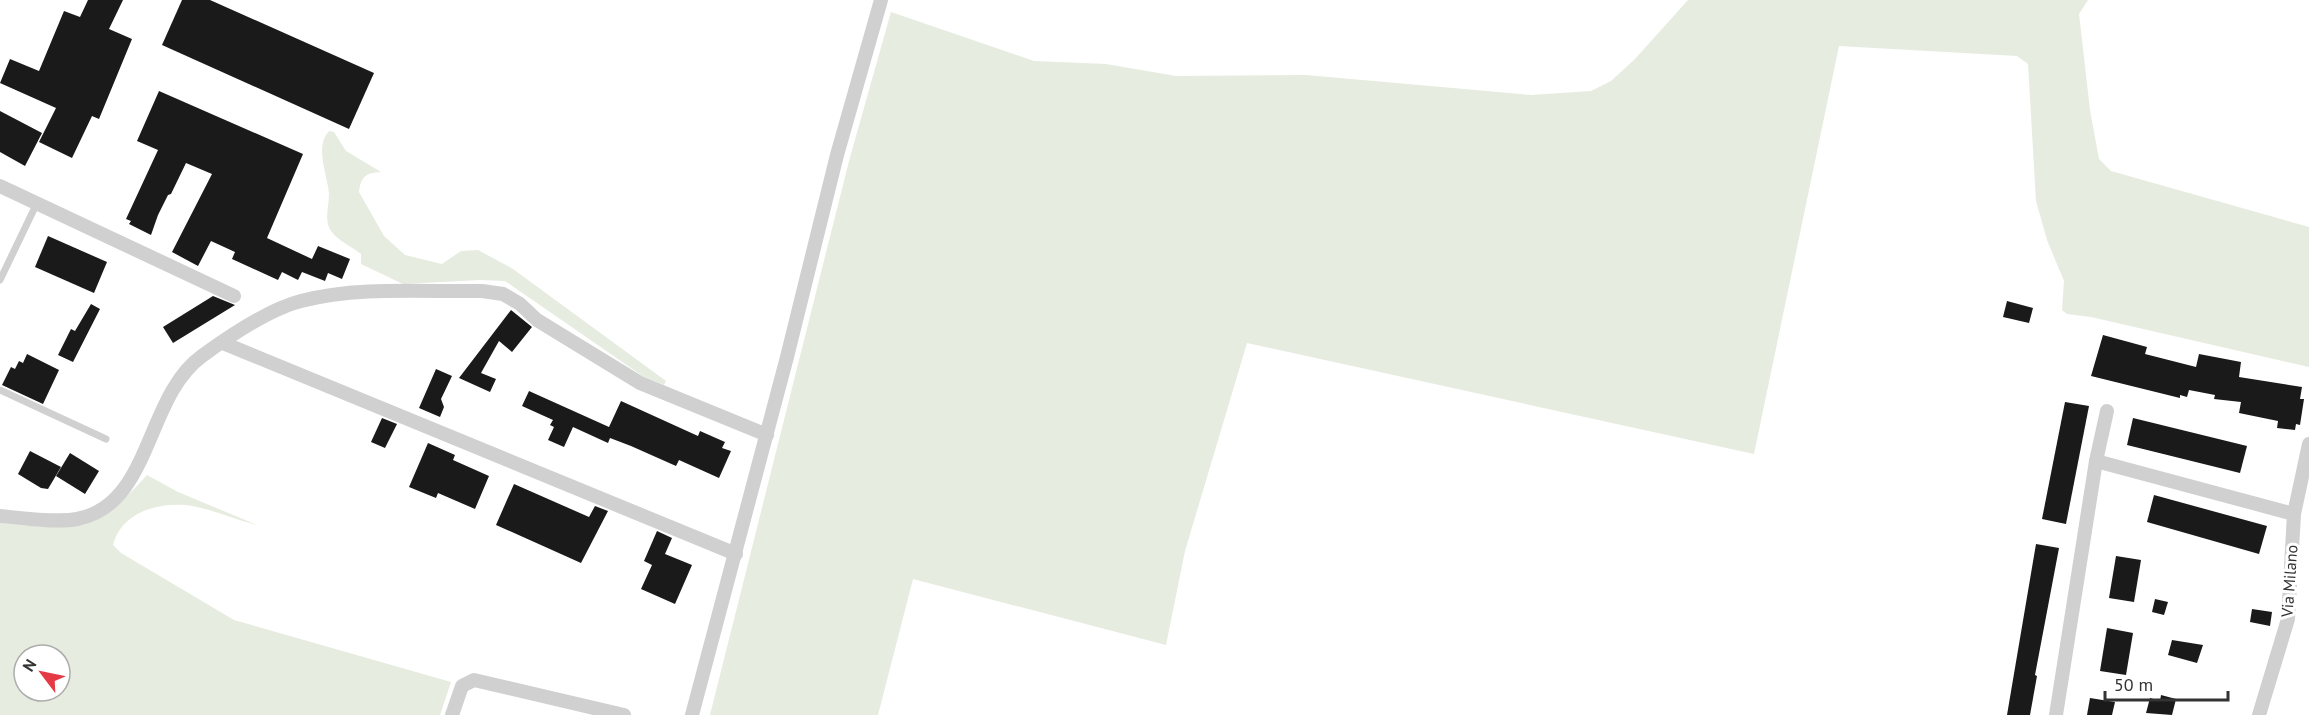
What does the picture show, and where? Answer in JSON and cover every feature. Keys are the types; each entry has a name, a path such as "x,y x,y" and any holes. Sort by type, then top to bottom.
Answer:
{"street":[{"path":"692,715 767,435 837,155 881,0"},
{"path":"0,186 234,296"},
{"path":"0,516 76,519 102,510 123,491 140,464 164,402 180,377 201,356 260,320 299,301 337,294 482,291 503,294 520,304 537,320 640,383 767,435"},
{"path":"223,343 736,554"},
{"path":"2056,715 2096,461 2107,411"},
{"name":"Via Milano","path":"2259,715 2288,619 2294,514 2309,444"},
{"path":"2096,461 2294,514"},
{"path":"452,715 462,686 474,680 624,715"}],"lane":[{"path":"0,280 37,203"},
{"path":"0,390 106,439"}],"shaded area":[{"path":"1688,0 2088,0 2079,14 2090,110 2099,159 2111,171 2309,227 2309,367 2091,317 2067,314 2062,310 2064,281 2047,240 2036,201 2028,64 2017,56 1839,46 1754,454 1247,343 1185,551 1166,645 913,579 878,715 710,715 849,161 891,12 1034,61 1106,64 1176,76 1306,75 1531,95 1591,91 1611,81 1635,59"},
{"path":"329,131 334,132 346,151 381,172 365,176 359,192 384,236 405,255 442,264 461,251 478,250 513,269 666,381 664,385 644,377 505,281 403,284 361,264 361,254 335,235 328,223 329,194 322,153"},
{"path":"147,475 178,492 257,525 192,506 161,506 131,518 117,534 113,545 121,553 234,620 451,682 440,715 0,715 0,523 47,527 82,524 112,508"}],"building":[{"path":"88,0 123,0 109,29 132,39 99,119 92,116 72,158 39,142 56,108 0,83 10,59 39,71 64,11 80,17"},
{"path":"182,0 210,0 374,73 349,129 162,45"},
{"path":"159,91 303,154 267,238 312,259 318,246 350,259 342,279 328,273 325,281 302,272 298,280 282,272 278,280 232,259 235,252 211,241 198,266 172,252 212,174 186,163 158,215 151,235 129,224 131,221 126,219 158,150 137,141"},
{"path":"0,111 42,133 25,166 0,152"},
{"path":"48,236 107,262 94,293 35,267"},
{"path":"213,296 235,305 173,343 163,327"},
{"path":"2007,301 2033,308 2029,323 2003,317"},
{"path":"91,304 100,309 73,362 58,355 71,329 75,331"},
{"path":"511,310 532,327 512,352 499,341 481,373 496,379 490,392 459,378"},
{"path":"2103,335 2147,347 2145,354 2196,367 2199,354 2241,362 2239,377 2302,387 2300,399 2304,399 2300,425 2296,424 2295,430 2277,428 2278,421 2239,413 2241,402 2214,399 2215,395 2189,390 2187,397 2180,395 2180,398 2091,376"},
{"path":"27,354 59,370 43,404 2,385 11,367 15,369 19,361 23,363"},
{"path":"436,369 452,376 441,399 444,407 440,417 419,408"},
{"path":"529,391 609,427 621,401 698,436 700,431 725,442 722,448 731,451 719,478 679,460 676,466 610,438 608,443 573,427 564,447 548,440 554,427 550,425 553,420 522,406"},
{"path":"2065,402 2089,406 2066,524 2042,519"},
{"path":"382,418 397,424 385,448 371,442"},
{"path":"2133,418 2247,446 2240,473 2127,445"},
{"path":"428,443 455,455 453,460 489,476 475,509 438,493 436,498 409,487"},
{"path":"30,451 61,467 48,489 41,488 18,474"},
{"path":"70,453 99,471 85,494 56,476"},
{"path":"514,484 589,517 595,506 608,511 581,563 496,525"},
{"path":"2154,495 2267,526 2259,554 2147,522"},
{"path":"657,531 672,538 665,554 692,565 675,604 641,589 652,565 644,561"},
{"path":"2036,544 2059,548 2035,675 2037,676 2030,715 2007,715"},
{"path":"2116,556 2141,560 2134,602 2109,598"},
{"path":"2155,599 2168,602 2164,615 2152,612"},
{"path":"2252,609 2272,612 2270,626 2250,622"},
{"path":"2107,628 2133,633 2126,675 2100,671"},
{"path":"2172,640 2203,645 2197,663 2168,655"},
{"path":"2161,695 2176,699 2172,715 2146,713 2150,698 2160,701"},
{"path":"2090,698 2115,702 2112,715 2087,715"}]}
